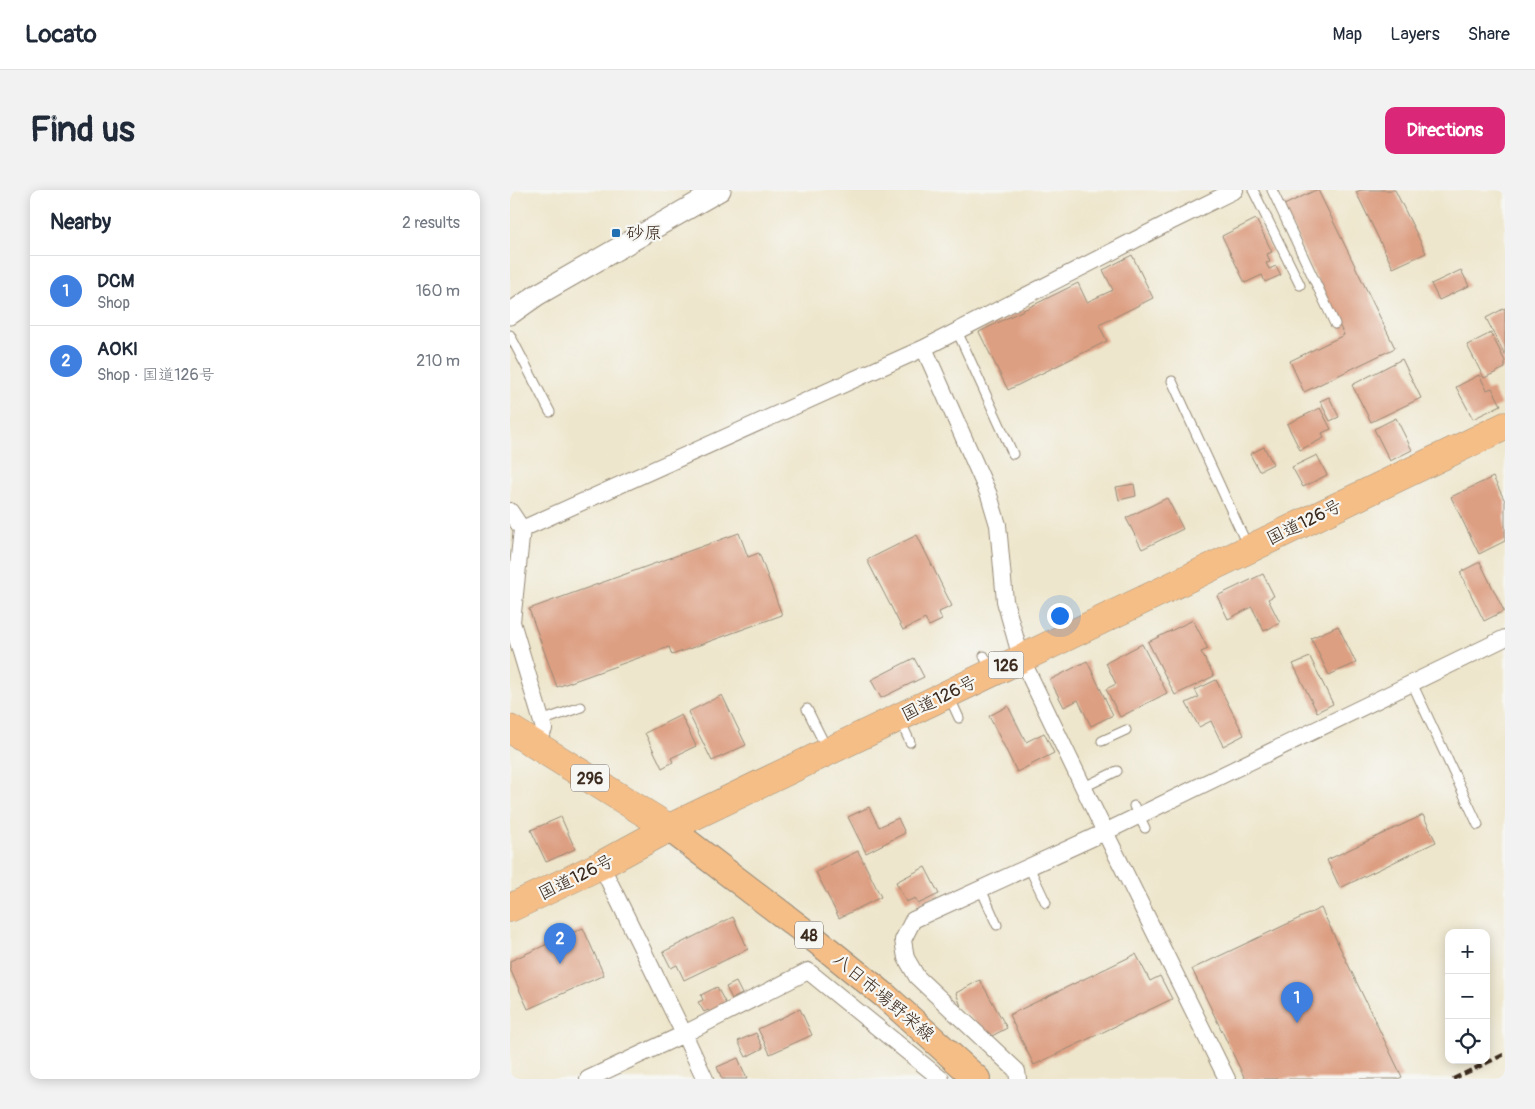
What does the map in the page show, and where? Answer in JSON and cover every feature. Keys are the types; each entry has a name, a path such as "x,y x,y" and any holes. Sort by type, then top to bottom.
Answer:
{"highway":[{"name":"国道126号","path":"510,908 601,865 669,828 898,717 956,686 988,664 1021,658 1505,426"},
{"name":"296","path":"510,729 538,732 669,828"}],"main road":[{"name":"八日市場野栄線","path":"669,828 817,941 884,995 944,1047 977,1079"}],"street":[{"path":"510,314 537,295 720,190"},
{"path":"522,530 924,348 1234,190"},
{"path":"924,348 989,496 998,525 1005,601 1021,658 1227,1079"},
{"path":"510,511 522,530 512,622 538,732"},
{"path":"1018,1079 1017,1071 917,978 906,958 903,940 913,920 1139,816 1207,787 1505,638"},
{"path":"601,865 705,1079"},
{"path":"588,1079 684,1034 808,971 941,1079"}],"lane":[{"path":"1253,190 1300,285"},
{"path":"1272,190 1336,324"},
{"path":"957,330 1013,454"},
{"path":"510,335 550,412"},
{"path":"1172,381 1249,548"},
{"path":"1412,683 1478,825"},
{"path":"956,686 959,718"},
{"path":"538,732 581,707"},
{"path":"807,709 828,751"},
{"path":"898,717 910,742"},
{"path":"1102,741 1126,730"},
{"path":"1084,788 1117,771"},
{"path":"1029,867 1046,903"},
{"path":"981,889 997,925"}],"building":[{"path":"1318,190 1395,348 1304,392 1290,361 1344,335 1282,206"},
{"path":"1361,190 1395,190 1426,253 1393,268 1356,192"},
{"path":"1256,219 1272,252 1267,254 1270,262 1266,263 1269,269 1276,266 1281,275 1265,282 1262,275 1245,283 1222,236"},
{"path":"1132,255 1153,298 1099,325 1107,341 1008,390 979,332 1078,283 1087,302 1113,290 1103,270"},
{"path":"1461,270 1469,286 1439,300 1431,284"},
{"path":"1505,308 1505,355 1486,318"},
{"path":"1491,333 1505,361 1505,368 1484,378 1467,345"},
{"path":"1402,359 1421,398 1371,422 1352,385"},
{"path":"1479,375 1487,390 1492,388 1501,405 1473,419 1456,387"},
{"path":"1329,397 1339,417 1330,421 1320,401"},
{"path":"1320,408 1331,429 1322,433 1324,438 1300,450 1287,424"},
{"path":"1396,418 1412,450 1390,461 1374,429"},
{"path":"1264,447 1273,464 1259,471 1250,454"},
{"path":"1317,455 1327,475 1303,487 1292,467"},
{"path":"1493,477 1505,501 1505,541 1479,554 1451,497"},
{"path":"1134,484 1136,496 1119,500 1116,487"},
{"path":"1167,498 1183,529 1142,549 1126,518"},
{"path":"739,533 748,557 759,553 782,615 672,655 669,647 557,687 529,609"},
{"path":"917,535 952,606 939,612 942,620 929,626 925,619 903,630 867,560"},
{"path":"1480,562 1504,611 1484,621 1460,572"},
{"path":"1263,574 1274,596 1268,599 1280,623 1264,631 1252,607 1228,619 1217,596"},
{"path":"1193,620 1208,649 1201,652 1214,676 1175,695 1148,642"},
{"path":"1338,626 1356,663 1329,675 1311,638"},
{"path":"1142,644 1167,693 1120,717 1106,689 1116,684 1106,663"},
{"path":"1310,657 1333,704 1317,712 1293,664"},
{"path":"914,658 924,677 881,698 871,680"},
{"path":"1087,661 1113,715 1091,726 1078,700 1064,707 1050,680"},
{"path":"1216,680 1244,735 1223,746 1211,721 1199,727 1186,703 1199,697 1195,690"},
{"path":"722,695 746,745 712,761 688,712"},
{"path":"1008,706 1026,742 1044,733 1054,753 1017,772 989,716"},
{"path":"681,715 696,746 671,758 673,762 662,768 645,733"},
{"path":"869,807 879,827 898,818 905,833 866,853 848,817"},
{"path":"1423,815 1436,842 1340,888 1327,860"},
{"path":"561,817 575,849 546,862 531,830"},
{"path":"858,851 881,897 839,918 816,872"},
{"path":"925,867 939,894 918,904 915,898 906,902 896,882"},
{"path":"1321,908 1402,1077 1398,1079 1245,1079 1192,969"},
{"path":"733,917 748,949 684,980 677,965 671,968 663,952"},
{"path":"583,928 604,975 528,1009 510,969 510,961"},
{"path":"1136,954 1150,981 1160,976 1172,999 1034,1065 1009,1015"},
{"path":"980,980 1007,1028 990,1037 962,1009 956,993"},
{"path":"736,982 742,994 732,999 726,987"},
{"path":"717,987 726,1004 710,1012 708,1010 704,1012 698,1002 703,1000 701,995"},
{"path":"800,1009 812,1035 770,1054 758,1029"},
{"path":"756,1033 763,1048 746,1057 738,1041"},
{"path":"738,1058 747,1079 722,1079 717,1067"}],"railway":[{"path":"1453,1079 1505,1054"}],"place":[{"name":"砂原","path":"616,233"},
{"name":"AOKI","path":"560,964"},
{"name":"DCM","path":"1297,1023"}]}
